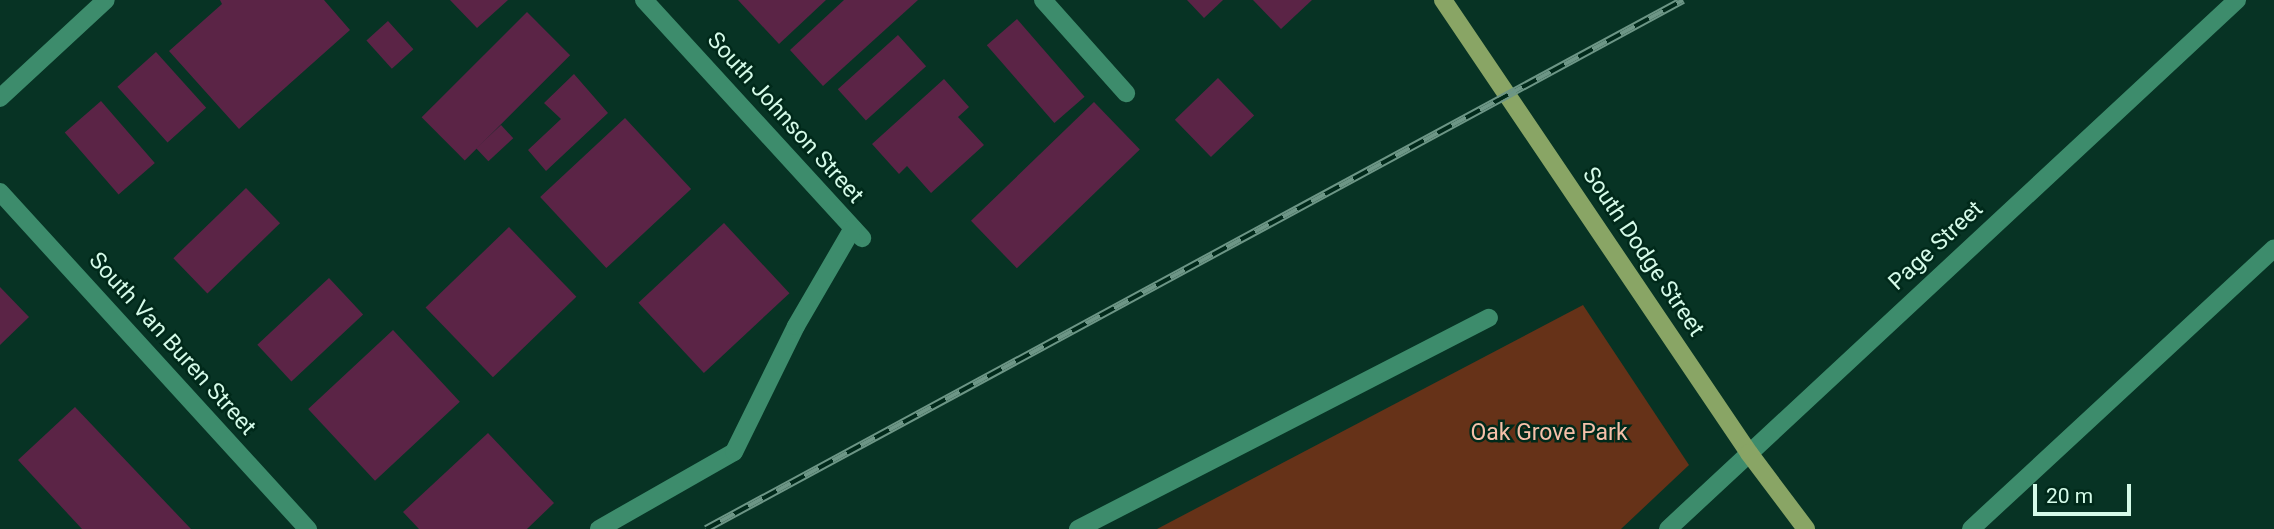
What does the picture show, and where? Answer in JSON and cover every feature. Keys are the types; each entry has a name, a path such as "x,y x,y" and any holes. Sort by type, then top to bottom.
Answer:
{"main road":[{"name":"South Dodge Street","path":"1446,3 1749,453 1806,529"}],"street":[{"path":"0,98 106,0"},
{"name":"South Johnson Street","path":"599,529 734,452 752,424 796,326 857,233 644,0"},
{"path":"1043,0 1126,93"},
{"name":"Page Street","path":"1668,529 2237,0"},
{"name":"South Van Buren Street","path":"0,192 308,529"},
{"path":"1971,529 2274,248"},
{"path":"1079,529 1489,317"}],"green space":[{"name":"Oak Grove Park","path":"1583,305 1689,465 1621,529 1157,529"}],"building":[{"path":"220,0 324,0 350,30 239,129 169,51 222,4"},
{"path":"450,0 508,0 477,28"},
{"path":"738,0 826,0 779,44"},
{"path":"844,0 918,0 823,86 790,50"},
{"path":"1187,0 1223,0 1204,18"},
{"path":"1253,0 1312,0 1281,29"},
{"path":"527,12 570,55 465,160 422,117"},
{"path":"1017,19 1085,97 1054,123 987,45"},
{"path":"388,21 413,49 392,69 366,40"},
{"path":"898,35 926,66 866,120 838,89"},
{"path":"156,52 206,108 168,143 117,87"},
{"path":"574,74 608,113 546,171 528,150 561,119 544,103"},
{"path":"1218,78 1254,115 1211,157 1175,120"},
{"path":"944,79 969,107 958,117 984,145 931,193 907,166 899,174 872,144"},
{"path":"101,101 155,163 119,194 65,132"},
{"path":"1094,102 1140,149 1017,268 971,221"},
{"path":"625,118 691,189 606,268 540,197"},
{"path":"501,125 513,138 488,161 476,148"},
{"path":"246,188 280,223 207,293 173,258"},
{"path":"724,223 789,293 704,373 638,303"},
{"path":"509,227 576,297 493,377 426,308"},
{"path":"329,278 363,315 291,381 257,345"},
{"path":"0,287 29,317 0,345"},
{"path":"393,330 460,402 375,481 308,409"},
{"path":"75,407 191,529 82,529 18,460"},
{"path":"488,433 554,503 527,529 419,529 403,512"}],"railway":[{"path":"706,529 1683,0"}]}
